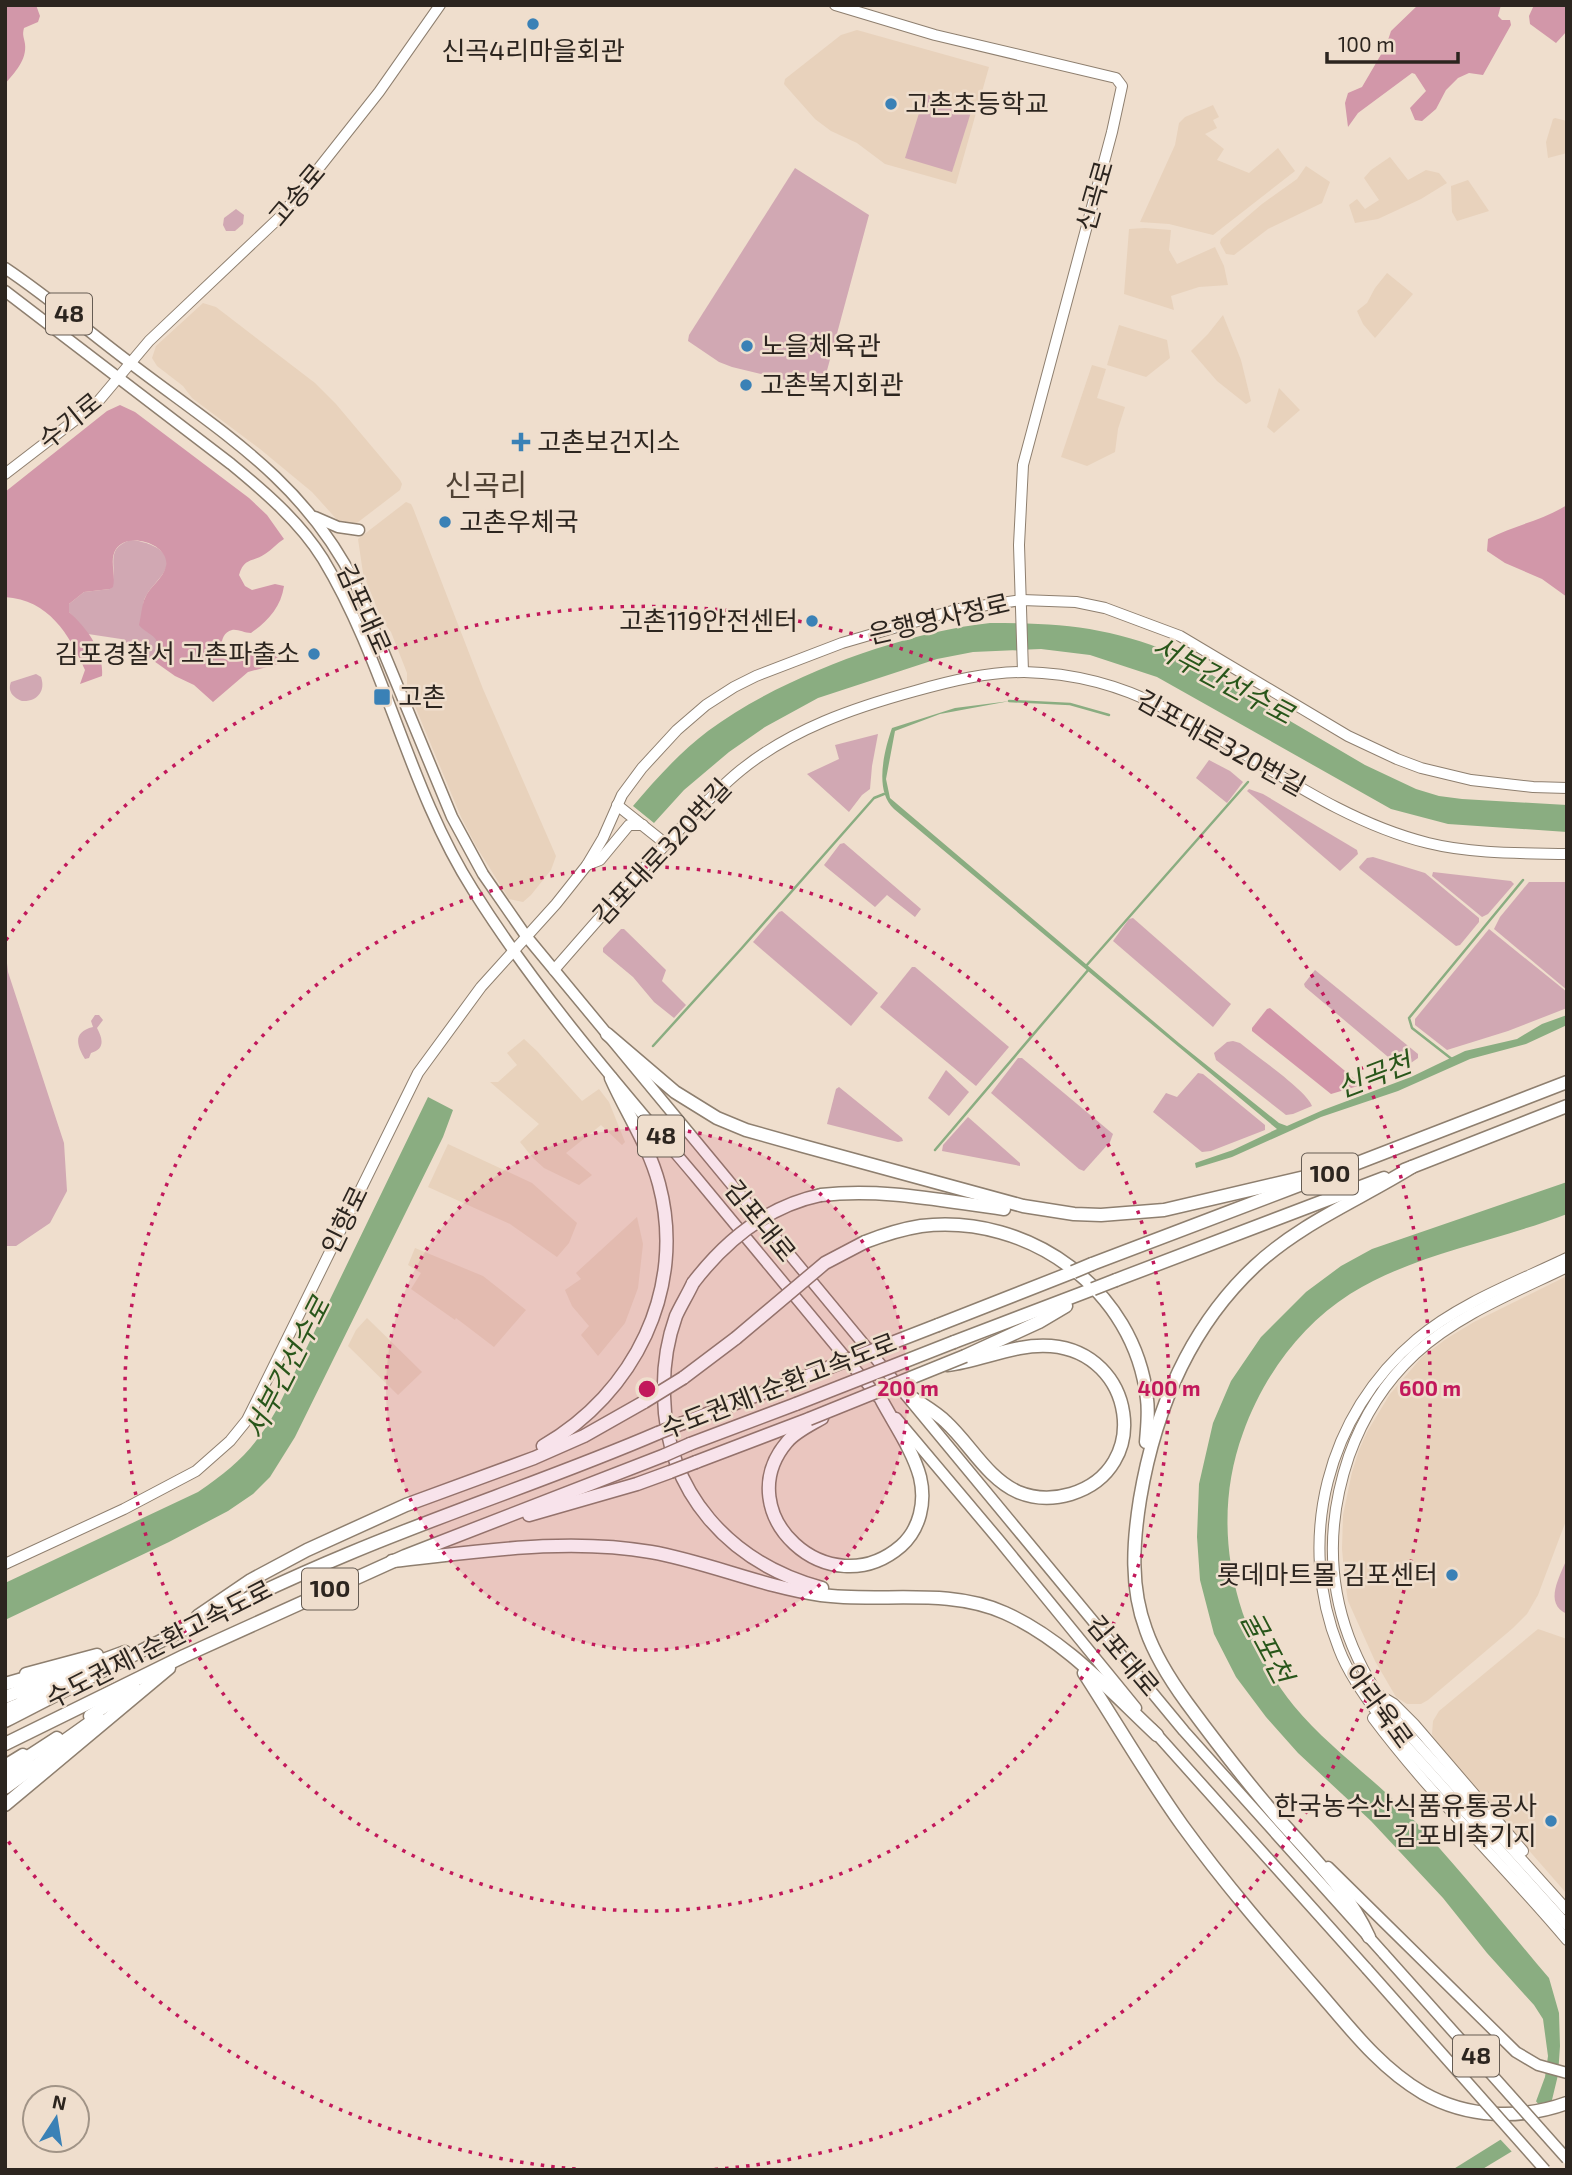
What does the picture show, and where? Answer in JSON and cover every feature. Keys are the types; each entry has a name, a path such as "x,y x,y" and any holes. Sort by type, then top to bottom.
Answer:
{"highway":[{"path":"607,1034 675,1092 717,1118 746,1129 982,1196 1074,1214"},
{"path":"506,1468 563,1435 586,1418 611,1391 645,1340 660,1296 667,1242 661,1192 643,1139 626,1112 611,1078"},
{"name":"수도권제1순환고속도로","path":"5,1721 171,1635 348,1554 426,1522 593,1461 683,1423 1567,1082"},
{"name":"수도권제1순환고속도로","path":"5,1744 184,1656 391,1562 1567,1106"},
{"path":"861,1598 804,1583 745,1553 720,1532 702,1511 687,1488 668,1441 663,1382 676,1316 693,1283 707,1265 745,1230 785,1205 821,1195 855,1191 888,1192 1000,1208 1074,1214 1139,1213 1177,1208 1348,1167"},
{"path":"1144,1474 1157,1423 1174,1378 1210,1316 1233,1289 1272,1251 1306,1227 1369,1194 1412,1167"},
{"path":"5,1695 171,1635 251,1580 307,1550 406,1505 584,1436 683,1378 736,1338 825,1263 864,1242 920,1226 974,1227 1019,1238 1042,1248 1073,1268 1091,1283 1108,1304 1135,1351 1147,1400 1144,1474 1134,1562 1138,1601 1146,1630 1162,1666 1186,1702 1355,1909 1369,1937"},
{"path":"969,1359 1039,1322 1093,1289"},
{"path":"451,1538 636,1484 811,1421 855,1400 943,1366 1020,1348 1052,1346 1086,1356 1101,1368 1119,1395 1124,1414 1121,1447 1107,1472 1082,1490 1050,1498 1020,1492 1003,1483 987,1468 945,1421 907,1394"},
{"path":"811,1421 787,1442 778,1458 770,1488 774,1516 783,1533 799,1549 814,1558 838,1564 861,1565 877,1561 907,1540 918,1521 923,1498 919,1474 882,1401"},
{"path":"391,1562 537,1546 617,1548 680,1559 806,1592 861,1598 925,1598 981,1605 1002,1612 1042,1633 1075,1658 1157,1735"},
{"path":"5,1695 171,1635"},
{"path":"5,1769 184,1656"},
{"path":"5,1777 184,1656"},
{"path":"5,1783 184,1656"},
{"path":"5,1788 184,1656"},
{"path":"5,1794 184,1656"},
{"path":"5,1802 184,1656"},
{"path":"1075,1658 1180,1823 1208,1860 1251,1915 1384,2064 1409,2084 1438,2100 1483,2112 1510,2115 1565,2104"}],"main road":[{"name":"김포대로","path":"5,268 65,311 262,464 293,492 313,516 336,547 355,583 452,817 483,874 526,936 1184,1731 1567,2159"},
{"name":"김포대로","path":"5,291 257,485 304,535 322,558 346,601 450,849 472,890 513,952 611,1078 998,1539 1157,1735 1545,2170"},
{"path":"313,516 344,529 359,530"},
{"path":"1184,1731 1232,1771 1480,2019 1525,2059 1567,2073"}],"street":[{"name":"고송로","path":"130,363 166,324 260,238 288,208 379,92 440,5"},
{"name":"신곡로","path":"835,5 926,33 1116,78 1122,86 1115,122 1023,465 1019,545 1022,605"},
{"name":"수기로","path":"5,474 90,410 130,363"},
{"name":"은행영사정로","path":"526,936 587,865 631,781 677,730 706,705 734,687 803,657 909,622 978,605 1076,602 1105,608 1155,625 1197,646 1349,736 1385,754 1421,768 1471,780 1567,788"},
{"path":"1022,605 1023,667"},
{"name":"김포대로320번길","path":"554,970 715,793 744,767 775,746 816,724 854,709 931,687 1023,667 1084,679 1145,698 1353,816 1396,833 1445,846 1567,854"},
{"path":"617,805 666,844"},
{"path":"587,865 600,860 629,825 643,825"},
{"name":"인향로","path":"5,1564 124,1509 182,1478 208,1462 230,1441 256,1402 412,1082 469,1002 526,936"},
{"name":"아라육로","path":"1567,1258 1469,1306 1420,1337 1382,1373 1349,1422 1326,1486 1320,1526 1320,1572 1326,1606 1340,1651 1373,1697 1567,1910"},
{"name":"아라육로","path":"1567,1267 1469,1317 1424,1346 1392,1378 1360,1429 1336,1503 1333,1531 1336,1595 1346,1634 1380,1717 1567,1925"},
{"path":"1567,1901 1414,1724 1394,1704 1373,1697 1373,1718 1399,1753 1567,1940"}],"shaded area":[{"path":"5,5 36,5 40,16 38,22 24,28 24,55 20,66 5,84"},
{"path":"1418,5 1501,5 1498,16 1502,20 1510,20 1511,25 1483,75 1469,73 1458,78 1446,90 1436,109 1422,121 1415,120 1410,108 1426,91 1412,73 1358,113 1348,127 1345,103 1348,93 1362,87 1386,46 1391,31"},
{"path":"1534,5 1567,5 1567,31 1556,43 1530,24 1529,16"},
{"name":"고촌초등학교","path":"857,30 989,67 956,184 885,164 857,143 831,131 815,119 784,84 785,79 841,35"},
{"path":"925,94 972,109 952,172 905,158"},
{"path":"1213,105 1219,117 1213,120 1217,128 1205,134 1224,149 1217,160 1249,173 1278,148 1295,171 1213,235 1169,224 1140,222 1175,145 1179,123 1185,117"},
{"path":"1555,118 1567,121 1567,153 1548,158 1546,142"},
{"path":"1390,157 1408,180 1426,170 1439,173 1447,183 1421,199 1378,219 1355,223 1349,205 1357,199 1365,209 1379,200 1364,178"},
{"path":"1306,166 1330,182 1322,203 1268,229 1234,255 1226,254 1220,243 1221,239 1297,179"},
{"path":"795,168 869,215 822,389 732,367 719,362 688,341 689,335"},
{"path":"1468,180 1489,211 1457,221 1452,212 1451,186"},
{"path":"236,209 244,215 243,224 235,231 226,231 224,218"},
{"path":"1129,229 1171,230 1169,250 1177,264 1215,247 1224,266 1228,285 1199,287 1171,296 1174,310 1124,294"},
{"path":"1387,273 1413,294 1375,338 1363,324 1357,311 1367,303"},
{"path":"203,303 216,307 315,383 400,480 400,490 353,526 340,523 312,492 192,398 183,386 157,366 152,358 156,346"},
{"path":"1223,315 1241,360 1251,401 1246,404 1217,381 1191,351"},
{"path":"1119,325 1167,340 1170,358 1146,377 1107,365"},
{"path":"1092,365 1106,369 1097,398 1125,407 1115,452 1087,466 1061,457"},
{"path":"1279,388 1300,410 1274,433 1267,427"},
{"path":"120,405 135,412 249,498 267,515 284,539 265,554 244,565 239,575 245,586 252,590 275,584 284,586 277,607 263,624 251,633 234,630 225,634 221,646 223,658 227,660 240,652 261,658 275,656 285,662 248,672 213,702 194,685 175,676 151,659 157,654 158,643 139,625 145,598 166,566 162,552 155,546 138,541 122,544 114,553 113,587 84,592 69,604 69,612 93,641 102,667 102,676 80,684 85,670 56,621 34,605 5,597 5,492 107,411"},
{"path":"406,502 413,508 483,689 556,856 551,870 523,902 509,899 461,817 407,687 407,673 391,632 381,619 363,573 358,539"},
{"path":"1567,505 1567,597 1542,579 1505,563 1487,551 1488,539"},
{"path":"131,540 156,547 167,561 164,572 145,598 141,617 153,632 158,644 156,654 151,659 121,639 88,634 69,612 69,604 84,592 110,589 114,575 114,554 122,544"},
{"path":"990,623 1065,626 1134,639 1183,658 1365,765 1416,789 1462,799 1567,805 1567,832 1448,824 1391,809 1157,677 1090,655 1041,649 973,652 937,659 818,698 765,727 729,752 684,790 654,823 633,806 698,739 737,711 770,693 843,660 880,647 918,636"},
{"path":"36,674 41,677 42,687 36,698 22,701 14,696 10,689 11,682"},
{"path":"1010,701 940,714 895,731 886,779 890,798 1179,1043 1279,1123 1287,1126 1411,1077 1465,1051 1517,1039 1542,1024 1567,1015 1567,1025 1526,1044 1470,1059 1398,1091 1321,1117 1232,1157 1196,1168 1195,1163 1233,1150 1277,1129 894,809 884,792 882,770 892,728 955,708"},
{"path":"878,734 870,789 849,812 807,774 839,759 835,745"},
{"path":"1209,760 1230,771 1243,782 1227,803 1196,778"},
{"path":"1249,789 1263,794 1357,850 1358,854 1340,871 1247,791"},
{"path":"844,843 921,909 915,917 887,895 875,907 824,865 840,844"},
{"path":"1373,857 1425,873 1479,918 1479,922 1460,945 1456,946 1360,869 1367,858"},
{"path":"1433,872 1511,881 1514,884 1488,914 1482,917 1432,876"},
{"path":"1529,882 1567,882 1567,990 1494,929 1500,917"},
{"path":"782,911 878,993 851,1026 753,942"},
{"path":"1133,918 1231,1004 1213,1027 1113,941 1129,919"},
{"path":"621,929 666,970 662,981 686,1005 674,1018 654,1002 633,977 603,952 603,948"},
{"path":"1489,929 1567,992 1567,1008 1508,1031 1447,1050 1415,1025 1415,1019"},
{"path":"5,946 8,972 64,1143 67,1191 50,1223 16,1246 5,1246"},
{"path":"912,967 1009,1047 976,1086 880,1007"},
{"path":"1315,970 1418,1054 1418,1058 1405,1067 1400,1067 1305,987 1304,984"},
{"path":"1270,1008 1357,1081 1358,1086 1331,1094 1252,1031"},
{"path":"95,1015 99,1015 103,1020 97,1028 102,1043 99,1049 85,1059 78,1040 82,1032 93,1027 91,1021"},
{"path":"524,1039 582,1101 599,1089 609,1102 625,1142 622,1145 601,1125 566,1153 592,1175 579,1185 544,1168 533,1158 520,1142 539,1124 490,1082 498,1082 517,1065 507,1053"},
{"path":"1227,1042 1240,1043 1280,1073 1312,1106 1286,1115 1216,1060 1214,1053"},
{"path":"1018,1058 1022,1058 1113,1134 1110,1142 1084,1171 991,1093"},
{"path":"946,1070 969,1092 949,1116 928,1098"},
{"path":"1198,1073 1203,1074 1265,1125 1265,1130 1202,1152 1153,1112 1166,1093 1177,1097"},
{"path":"839,1087 903,1141 827,1124 836,1089"},
{"path":"428,1097 453,1110 443,1137 295,1437 270,1477 253,1494 228,1511 5,1620 5,1583 198,1492 233,1465 261,1435 277,1409"},
{"path":"968,1117 1020,1163 1020,1166 942,1151 943,1145"},
{"path":"448,1144 532,1183 577,1223 569,1243 557,1257 510,1224 428,1187"},
{"path":"1567,1182 1567,1214 1402,1268 1350,1294 1315,1321 1285,1354 1251,1412 1233,1468 1228,1504 1228,1540 1242,1611 1273,1677 1307,1721 1394,1800 1426,1834 1549,1978 1559,2013 1560,2046 1558,2075 1551,2104 1524,2144 1481,2170 1452,2170 1516,2130 1531,2115 1545,2077 1548,2056 1543,2019 1443,1898 1371,1821 1298,1753 1236,1677 1214,1634 1200,1580 1197,1537 1199,1484 1213,1423 1231,1381 1261,1337 1306,1292 1341,1266 1372,1249"},
{"path":"637,1217 643,1244 638,1288 625,1323 598,1356 581,1335 589,1326 572,1306 565,1290 581,1279 576,1273"},
{"path":"415,1248 483,1276 526,1310 494,1347 411,1289 421,1273 408,1265"},
{"path":"1567,1276 1567,1518 1538,1595 1527,1614 1428,1700 1421,1704 1407,1704 1396,1697 1375,1661 1348,1601 1342,1549 1343,1515 1359,1450 1390,1394 1422,1357 1474,1322"},
{"path":"367,1318 422,1372 398,1395 348,1346 356,1330"},
{"path":"1567,1558 1567,1614 1556,1603 1555,1589"},
{"path":"1538,1629 1567,1639 1567,1894 1438,1746 1432,1734 1433,1721 1439,1711"}],"pier":[{"path":"1534,2099 1550,2117 1549,2120 1533,2141 1514,2154 1499,2138 1525,2117"}],"waterway":[{"path":"1009,701 1070,704 1109,715"},
{"path":"1086,966 1248,782"},
{"path":"653,1046 874,798 884,794"},
{"path":"1453,1060 1412,1028 1409,1018 1523,880"},
{"path":"935,1150 1089,969"}],"place":[{"name":"신곡4리마을회관","path":"533,24"},
{"name":"고촌초등학교","path":"891,104"},
{"name":"노을체육관","path":"747,346"},
{"name":"고촌복지회관","path":"746,385"},
{"name":"고촌보건지소","path":"521,442"},
{"name":"고촌우체국","path":"445,522"},
{"name":"고촌119안전센터","path":"812,621"},
{"name":"김포경찰서 고촌파출소","path":"314,654"},
{"name":"고촌","path":"382,697"},
{"name":"롯데마트몰 김포센터","path":"1452,1575"},
{"name":"한국농수산식품유통공사 김포비축기지","path":"1551,1821"}],"district":[{"name":"신곡리","path":"486,486"}],"water label":[{"name":"서부간선수로","path":"1223,680"},
{"name":"신곡천","path":"1374,1075"},
{"name":"서부간선수로","path":"287,1368"},
{"name":"굴포천","path":"1267,1647"}]}
